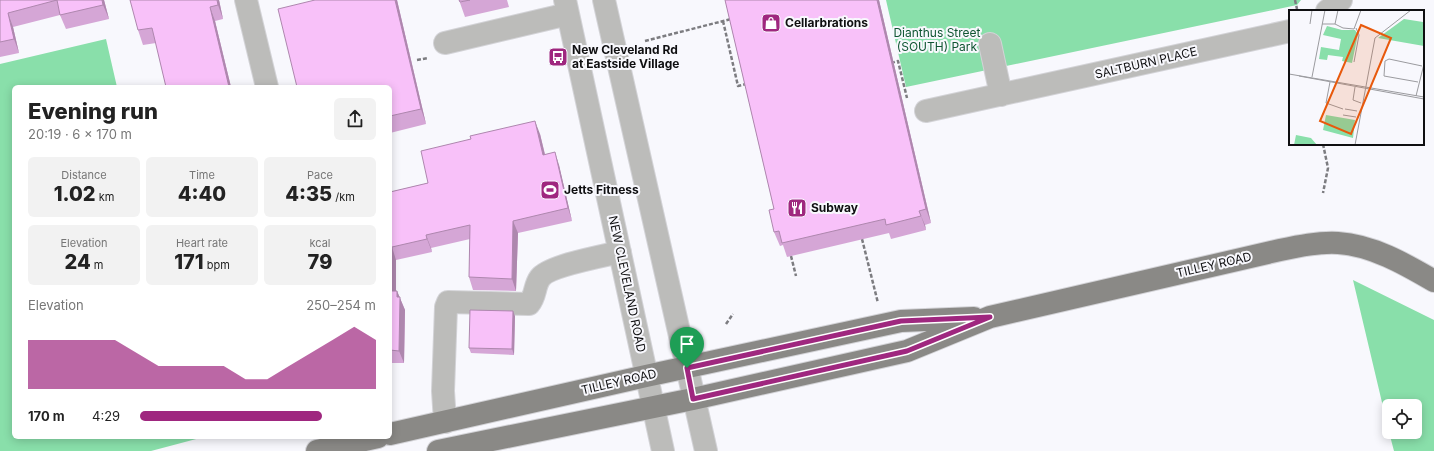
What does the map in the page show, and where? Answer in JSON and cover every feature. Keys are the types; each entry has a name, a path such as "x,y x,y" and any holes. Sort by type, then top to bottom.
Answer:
{"main road":[{"name":"TILLEY ROAD","path":"438,451 693,399 907,351 990,317 1272,251 1310,245 1339,243 1369,250 1403,262 1434,280"},
{"name":"TILLEY ROAD","path":"392,434 646,376 901,321 990,317"},
{"path":"317,451 369,439"}],"street":[{"path":"246,0 267,85"},
{"path":"604,0 693,399 706,451"},
{"path":"1328,10 1340,0"},
{"path":"445,43 566,7"},
{"name":"NEW CLEVELAND ROAD","path":"566,7 646,376 664,451"},
{"name":"SALTBURN PLACE","path":"926,111 1001,96 1289,30"},
{"path":"990,44 1001,96"},
{"path":"445,422 443,391 446,307 448,302 529,304 534,298 539,278 550,270 620,252"}],"path":[{"path":"1295,0 1297,10"},
{"path":"646,41 731,19"},
{"path":"723,21 738,86 747,84"},
{"path":"890,63 898,61 908,103 915,118 926,117 926,111"},
{"path":"1323,145 1328,168 1323,193"},
{"path":"862,239 879,307"},
{"path":"791,256 796,276"},
{"path":"726,324 733,314"}],"green space":[{"name":"Dianthus Street (SOUTH) Park","path":"886,0 1301,0 1297,5 906,87"},
{"path":"106,39 117,85 12,85 12,439 196,439 151,451 0,451 0,64"},
{"path":"1353,280 1434,320 1434,451 1394,451 1391,439 1422,439 1422,399 1382,399 1382,402"}],"building":[{"path":"0,0 57,0 8,13 14,39 0,42"},
{"path":"57,0 102,0 103,5 60,15"},
{"path":"130,0 217,0 218,5 210,7 229,85 166,85 152,28 138,30"},
{"path":"315,0 395,0 421,109 392,116 392,85 297,85 278,9"},
{"path":"459,0 470,0 460,2"},
{"path":"725,0 877,0 926,209 919,211 921,216 886,225 885,219 782,243 779,231 774,232 769,210 774,209"},
{"path":"535,121 543,155 555,152 568,208 513,221 512,279 469,277 470,225 426,235 427,239 392,247 392,192 428,183 421,151 471,139 470,136"},
{"path":"392,291 397,291 397,297 400,297 399,351 392,350"},
{"path":"470,310 513,311 512,349 469,348"}],"place":[{"name":"Cellarbrations","path":"771,23"},
{"name":"New Cleveland Rd at Eastside Village","path":"558,57"},
{"name":"Jetts Fitness","path":"550,190"},
{"name":"Subway","path":"797,208"}],"route":[{"path":"990,317 907,351 693,399 687,368 901,321 990,317"}]}
